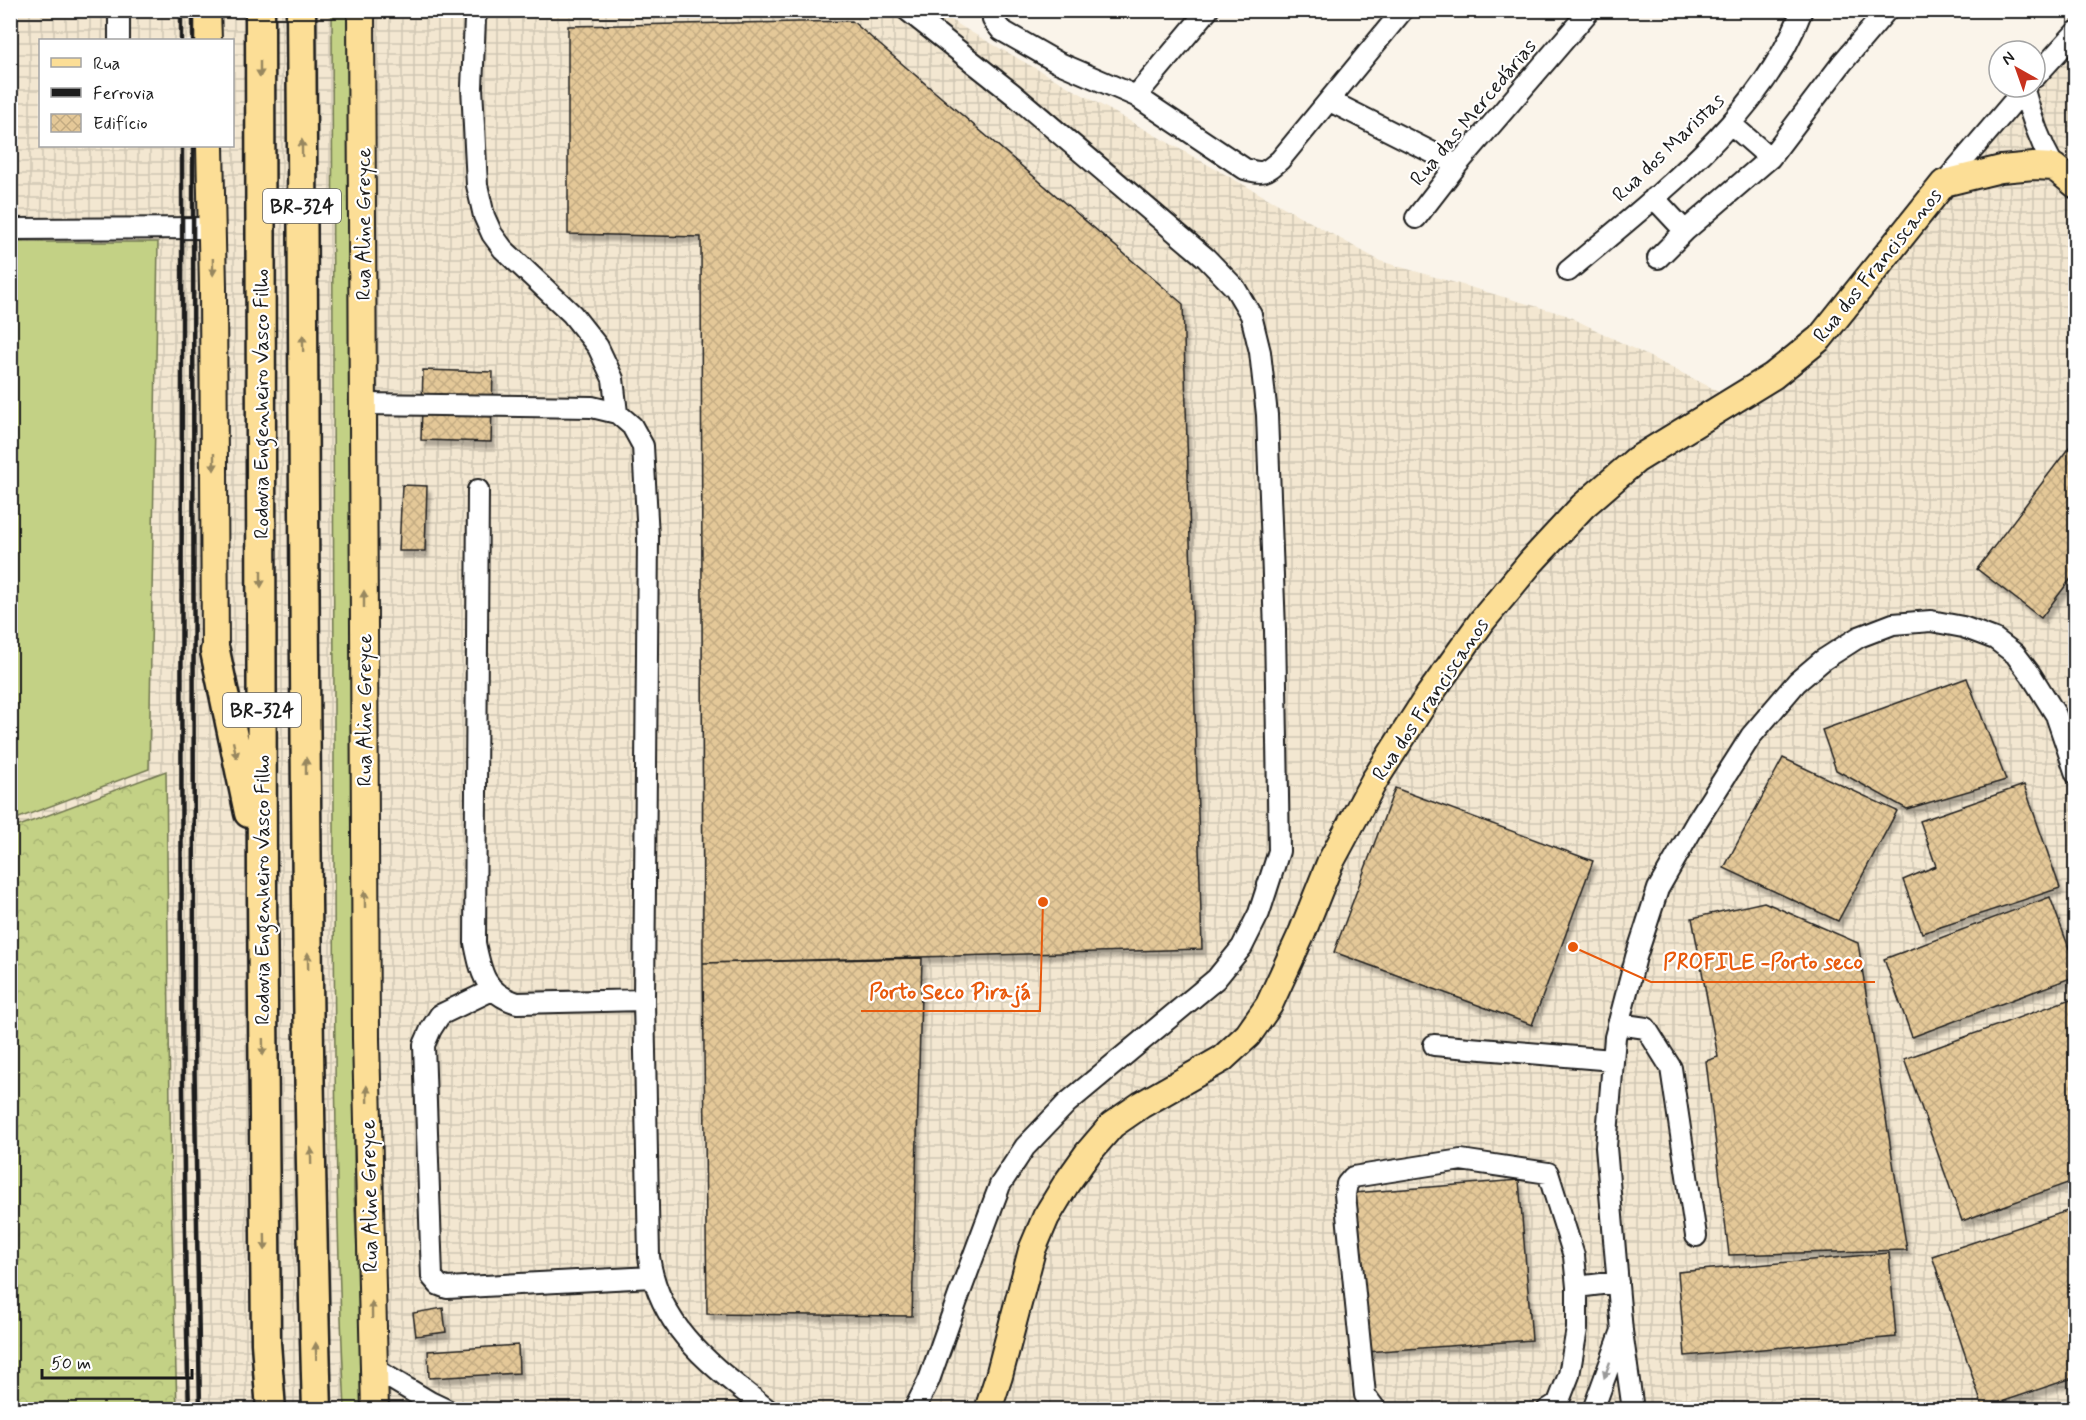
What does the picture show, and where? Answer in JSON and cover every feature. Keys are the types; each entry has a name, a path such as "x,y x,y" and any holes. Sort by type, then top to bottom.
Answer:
{"highway":[{"name":"Rodovia Engenheiro Vasco Filho","path":"260,10 262,892 266,1343 271,1410"},
{"name":"Rodovia Engenheiro Vasco Filho","path":"300,10 307,853 317,1410"},
{"path":"215,651 246,794 262,892"}],"main road":[{"path":"207,10 208,39"},
{"name":"Rua Aline Greyce","path":"361,10 366,1027 375,1410"},
{"path":"210,147 215,651"},
{"path":"1944,183 2001,169 2034,166 2054,167 2076,185"},
{"name":"Rua dos Franciscanos","path":"988,1410 1032,1250 1046,1217 1066,1184 1112,1125 1141,1105 1222,1059 1248,1035 1269,1005 1302,933 1330,863 1374,781 1427,698 1482,621 1531,562 1583,506 1636,460 1773,376 1820,338 1944,183"}],"street":[{"path":"119,10 119,39"},
{"path":"478,10 475,19 472,87 477,185 484,216 492,234 503,249 572,314 598,347 614,379 617,413"},
{"path":"907,10 1013,94 1206,258 1235,288 1251,315 1260,352 1267,415 1275,630 1279,851 1259,913 1242,947 1216,979 1068,1103 1025,1147 1000,1185 929,1380 914,1410"},
{"path":"994,10 993,20 1001,30 1057,62 1136,96 1245,169 1260,173 1267,172 1280,160 1403,10"},
{"path":"1136,96 1208,10"},
{"name":"Rua das Mercedárias","path":"1416,218 1457,165 1590,10"},
{"name":"Rua dos Maristas","path":"1568,271 1654,198 1731,124 1761,85 1802,10"},
{"path":"1658,258 1770,158 1842,63 1887,10"},
{"name":"Rua dos Franciscanos","path":"2047,64 2076,32"},
{"name":"Rua dos Franciscanos","path":"1944,183 2016,99"},
{"path":"2029,99 2031,118 2042,147 2054,167"},
{"path":"1330,101 1457,165"},
{"path":"1731,124 1770,158"},
{"path":"1654,198 1686,231"},
{"path":"10,229 212,228"},
{"path":"363,404 592,407 617,413 632,426 643,446 648,537 644,1000 649,1257 652,1277 670,1317 690,1344 768,1410"},
{"path":"478,490 475,944 480,970 492,990 508,1001 517,1003 644,1000"},
{"path":"1633,1410 1622,1331 1606,1147 1618,1024 1658,889 1697,821 1751,736 1797,682 1823,660 1859,636 1893,624 1931,621 1963,627 1995,639 2015,654 2056,715 2076,774"},
{"path":"492,990 440,1015 424,1045 432,1277 439,1285 447,1288 652,1277"},
{"path":"1618,1024 1646,1028 1671,1068 1696,1236"},
{"path":"1434,1045 1613,1060"},
{"path":"1376,1410 1365,1395 1345,1194 1347,1184 1353,1177 1461,1160 1548,1173 1574,1256 1577,1329 1569,1375 1558,1403 1547,1410"},
{"path":"1577,1287 1618,1282"},
{"path":"1593,1410 1622,1331"},
{"path":"373,1368 447,1410"}],"shaded area":[{"path":"10,11 937,11 1380,261 1566,315 1726,395 1815,331 2020,99 2047,99 2047,69 2075,37 2075,1409 11,1409"}],"green space":[{"path":"332,11 348,11 354,832 354,1192 365,1410 345,1409 338,1234 334,970"},
{"path":"11,242 158,242 149,769 11,821"},
{"path":"166,771 171,1193 177,1409 11,1409 11,829"}],"building":[{"path":"852,21 1183,304 1202,949 703,963 701,237 568,234 568,26"},
{"path":"423,370 493,372 491,442 421,440"},
{"path":"2076,438 2076,572 2041,618 1977,569"},
{"path":"402,485 427,486 425,551 399,551"},
{"path":"1967,678 2006,780 1907,809 1836,770 1822,730"},
{"path":"1783,758 1897,811 1838,921 1724,868"},
{"path":"2024,785 2060,888 1922,933 1903,880 1936,866 1920,821"},
{"path":"1395,788 1593,861 1532,1025 1334,952"},
{"path":"2050,897 2076,967 2076,976 1912,1037 1884,959"},
{"path":"1764,902 1858,943 1907,1250 1729,1255 1706,1061 1718,1057 1692,918"},
{"path":"922,958 912,1316 707,1314 703,963"},
{"path":"2076,997 2076,1180 1962,1221 1904,1059"},
{"path":"1519,1180 1532,1340 1366,1352 1354,1193"},
{"path":"2076,1208 2076,1377 1983,1408 1932,1256"},
{"path":"1889,1253 1896,1337 1685,1356 1678,1272"},
{"path":"443,1308 446,1332 416,1336 413,1313"},
{"path":"518,1345 519,1373 429,1378 428,1351"}],"railway":[{"path":"181,10 181,39"},
{"path":"193,10 193,39"},
{"path":"182,147 182,936 189,1410"},
{"path":"193,147 194,1038 200,1410"}],"place":[{"name":"Porto Seco Pirajá","path":"1043,902"},
{"name":"PROFILE -Porto seco","path":"1573,947"}]}
